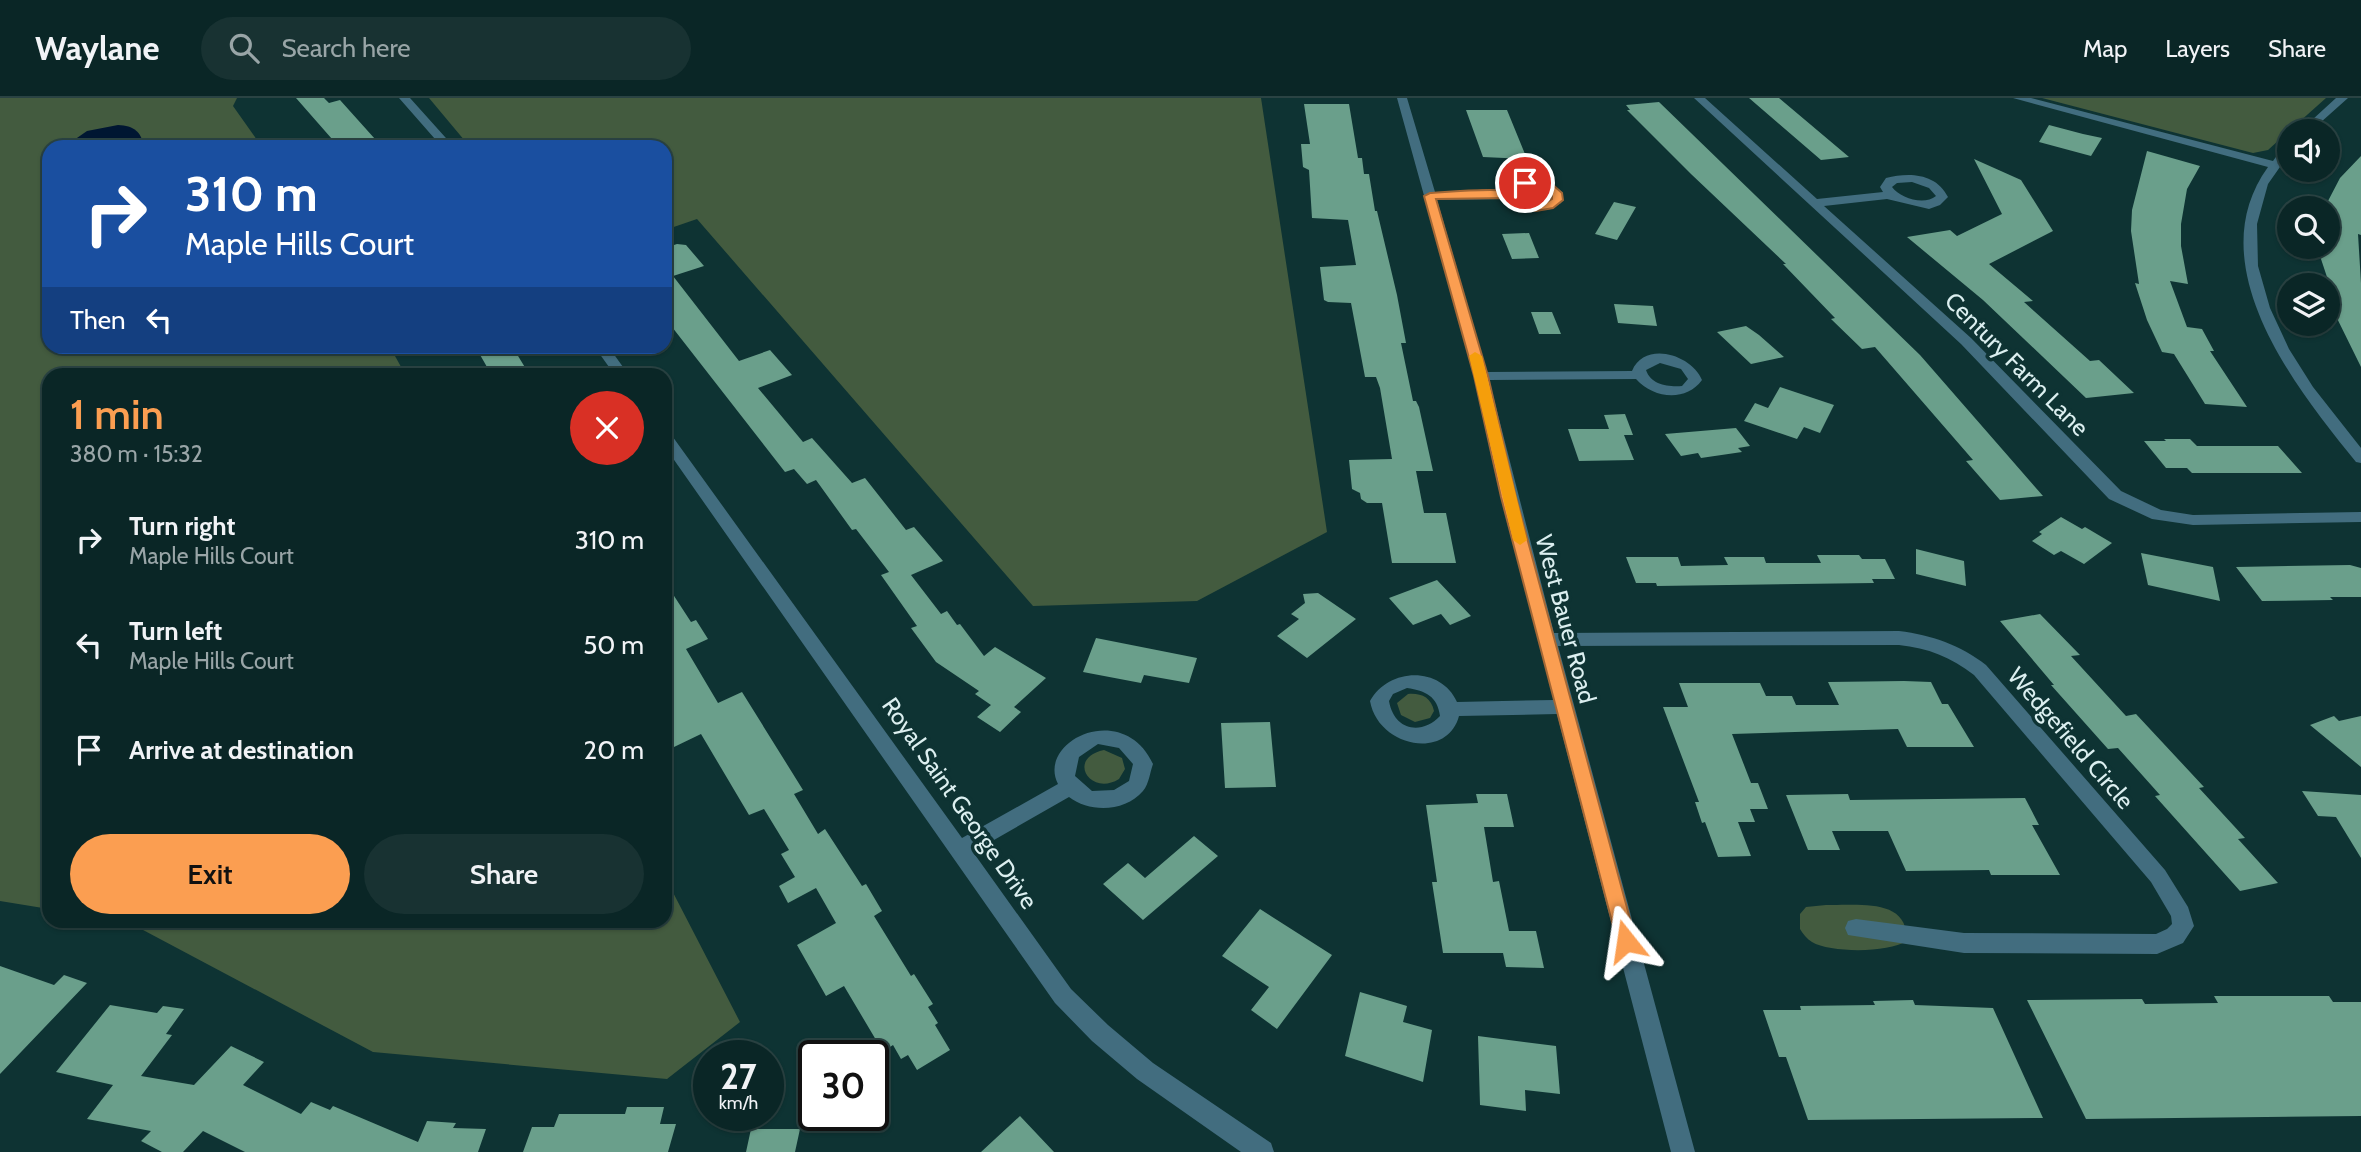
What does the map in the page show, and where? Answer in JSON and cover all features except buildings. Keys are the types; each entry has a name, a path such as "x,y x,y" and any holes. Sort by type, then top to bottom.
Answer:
{"street":[{"path":"404,98 442,140"},
{"name":"West Bauer Road","path":"1402,98 1481,376 1509,497 1683,1152"},
{"name":"Century Farm Lane","path":"1699,98 1966,341 2102,484 2130,503 2158,514 2193,520 2361,517"},
{"path":"2018,98 2272,164"},
{"path":"2319,119 2343,98"},
{"path":"2277,159 2259,190 2251,213 2248,237 2251,269 2271,327 2311,394 2361,458"},
{"path":"1816,204 1891,194"},
{"path":"1430,196 1509,195"},
{"path":"1481,376 1640,375"},
{"name":"Royal Saint George Drive","path":"672,446 1063,996 1144,1071 1262,1152"},
{"name":"Wedgefield Circle","path":"1547,640 1899,638 1945,646 1980,670 2149,866 2171,895 2181,914 2183,926 2175,936 2157,944 1964,943 1857,928"},
{"path":"1451,709 1564,708"},
{"path":"961,849 1070,788"}],"green space":[{"path":"0,98 237,98 233,106 257,140 42,140 42,354 394,354 402,368 42,368 42,908 0,901"},
{"path":"429,98 1261,98 1327,532 1197,601 1033,606 697,219 672,228 672,140 464,140"},
{"path":"2042,98 2326,98 2303,119 2277,119 2277,142 2268,150 2253,153"},
{"path":"1408,694 1421,695 1428,699 1434,711 1430,718 1415,722 1401,715 1397,703"},
{"path":"1104,750 1122,758 1125,769 1119,779 1099,783 1091,780 1084,767 1086,760 1093,754"},
{"path":"672,891 740,1022 717,1040 693,1040 693,1059 667,1079 373,1052 139,928 672,928"},
{"path":"1866,905 1890,911 1899,917 1905,927 1906,941 1887,948 1859,950 1832,948 1812,942 1800,929 1800,914 1806,907"}],"water":[{"path":"118,125 136,130 142,140 74,140 87,131"}],"slow traffic":[{"path":"1475,356 1520,540"}],"route":[{"path":"1525,183 1549,187 1557,193 1557,200 1549,206 1536,207 1522,205 1509,195 1430,196 1481,376 1509,497 1626,941"}]}
